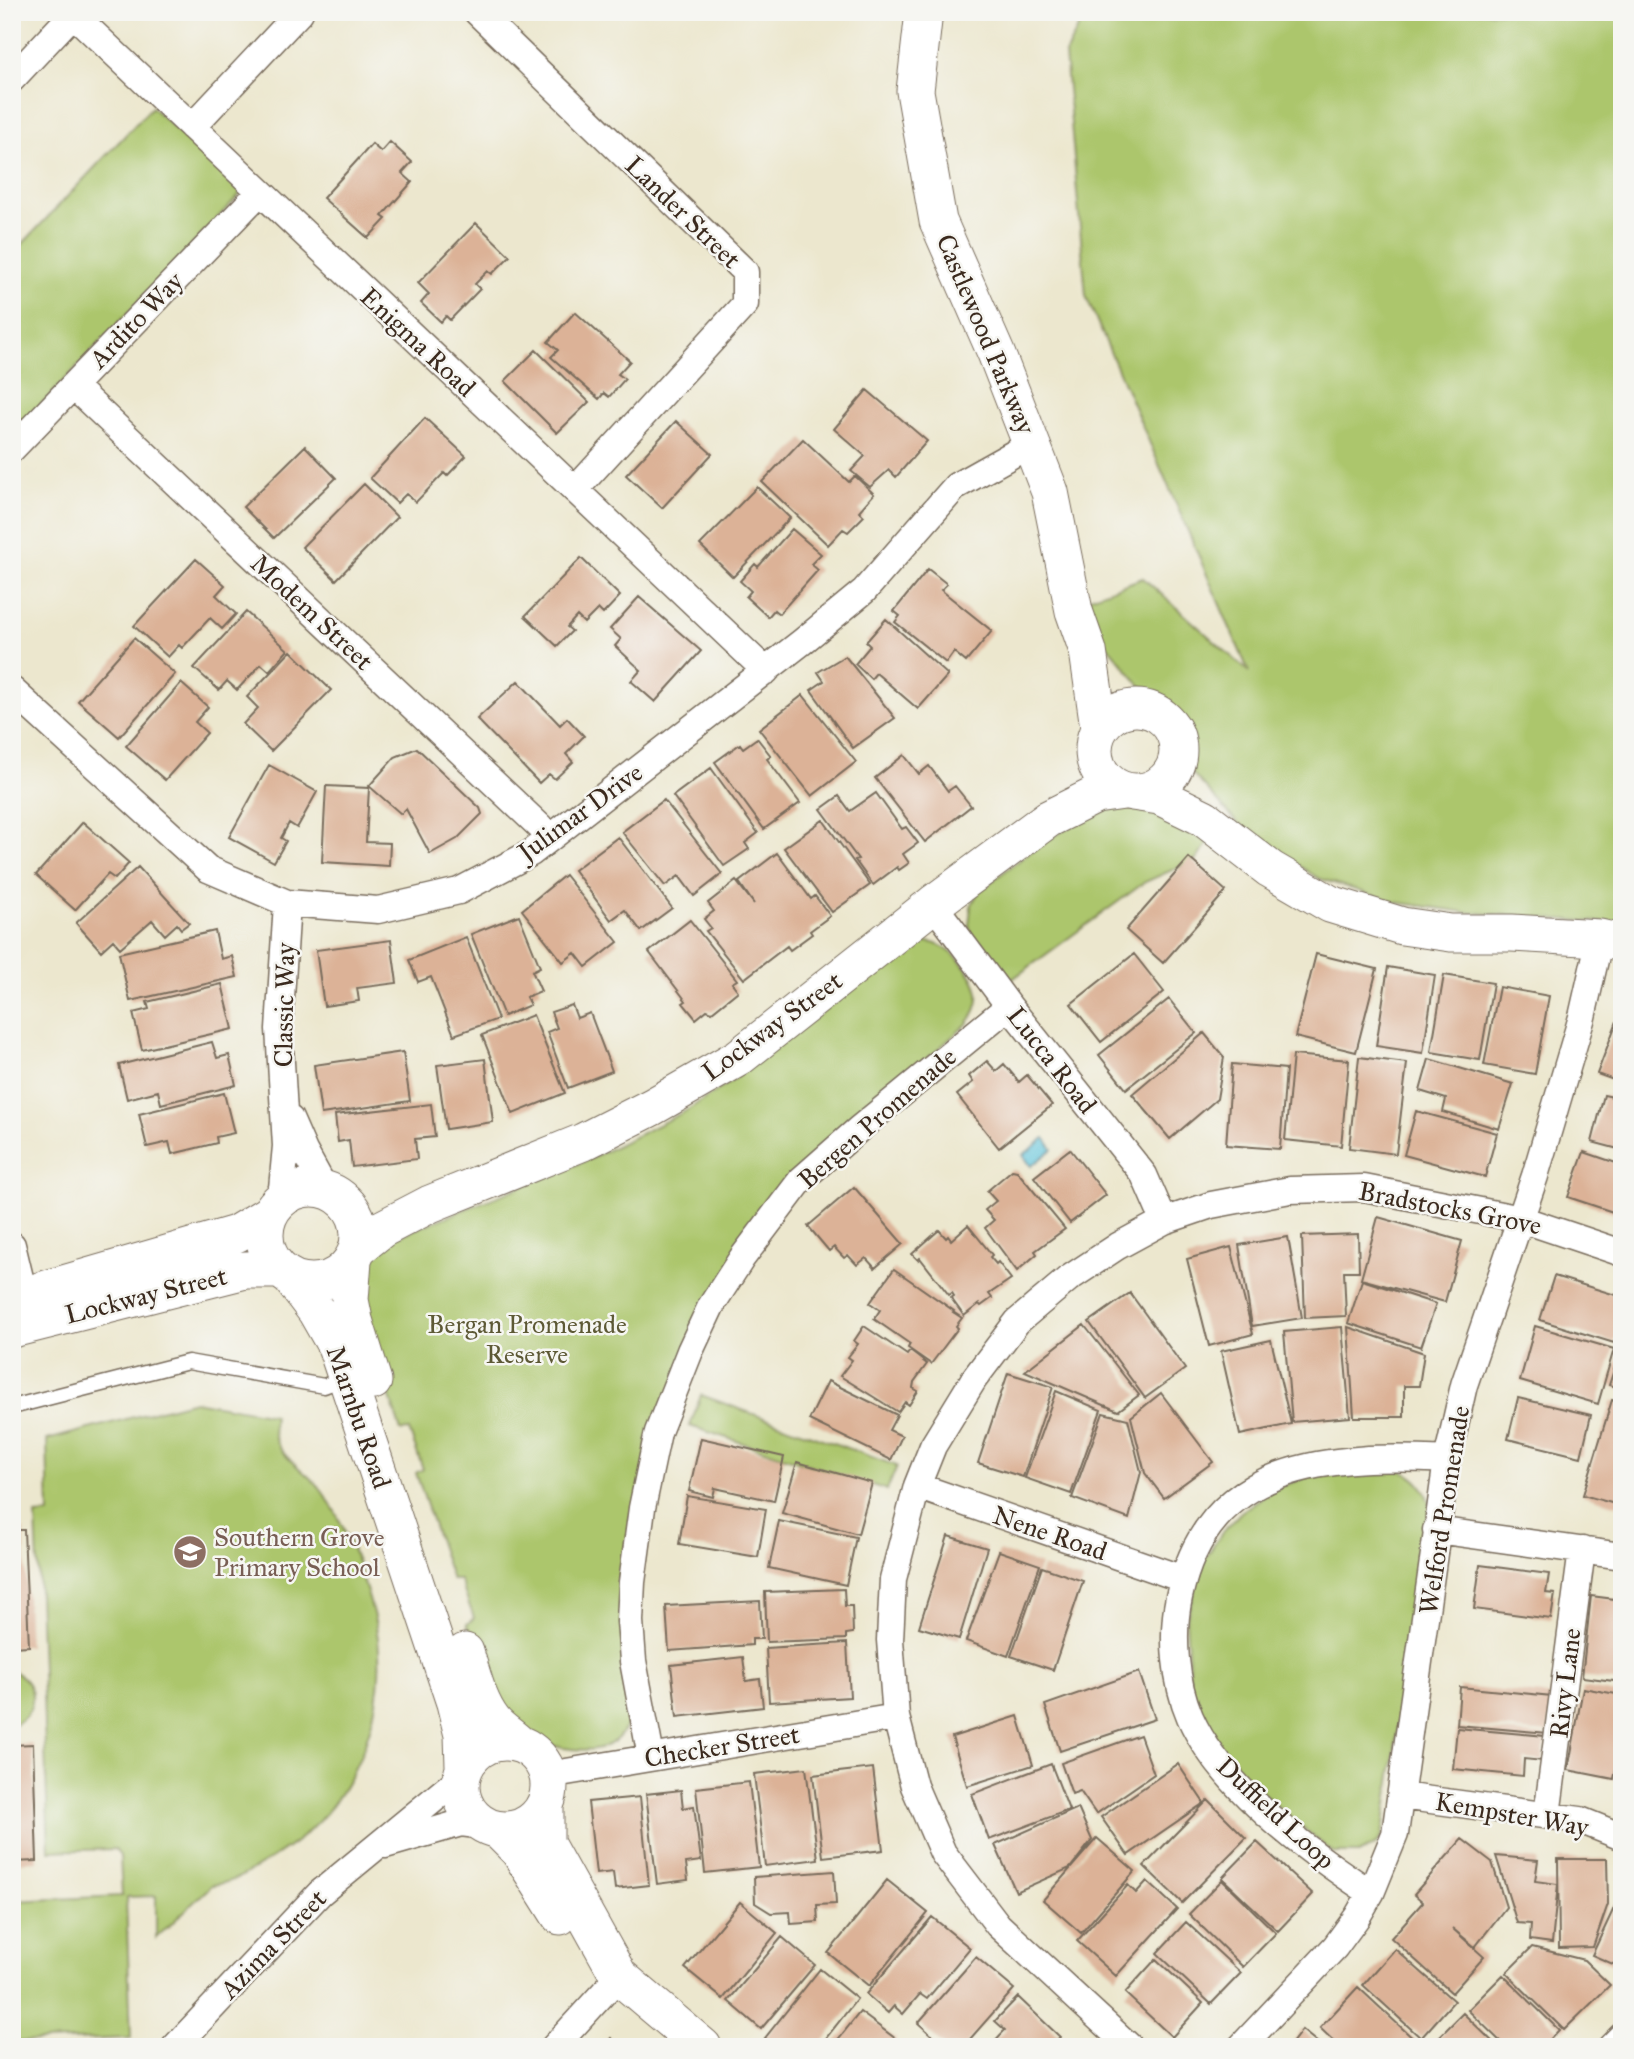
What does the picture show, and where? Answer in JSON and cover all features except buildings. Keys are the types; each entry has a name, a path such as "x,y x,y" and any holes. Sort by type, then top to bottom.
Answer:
{"street":[{"path":"192,127 299,12"},
{"name":"Lander Street","path":"477,12 745,272 745,304 575,490"},
{"name":"Castlewood Parkway","path":"924,12 915,91 938,220 996,353 1050,492 1074,611 1088,651 1096,739"},
{"path":"12,79 72,13"},
{"name":"Enigma Road","path":"72,13 766,671"},
{"name":"Ardito Way","path":"12,449 260,192"},
{"name":"Modem Street","path":"73,386 551,837"},
{"name":"Julimar Drive","path":"12,690 208,869 287,903 378,911 459,891 531,853 766,671 864,591 956,486 1031,444"},
{"name":"Castlewood Parkway","path":"1088,651 1143,708"},
{"path":"1128,791 1146,791 1159,785 1169,776 1176,764 1176,735 1168,722 1157,713 1143,708 1118,711 1108,717 1096,739 1094,761 1105,780 1128,791 1159,796 1204,818 1270,869 1330,904 1402,926 1451,933 1512,933 1611,940"},
{"name":"Lockway Street","path":"1048,820 1080,774 1096,739"},
{"path":"1176,764 1204,818"},
{"name":"Lockway Street","path":"355,1254 382,1229 430,1204 583,1142 652,1107 738,1058 933,904 1048,820 1096,795 1128,791"},
{"name":"Classic Way","path":"275,1206 286,1146 279,1029 287,903"},
{"name":"Lucca Road","path":"933,904 1009,1006 1144,1175 1164,1221"},
{"name":"Welford Promenade","path":"1241,2047 1335,1947 1371,1893 1395,1834 1430,1591 1436,1530 1447,1460 1464,1385 1521,1219 1581,1017 1611,940"},
{"name":"Bergen Promenade","path":"651,1757 633,1661 629,1621 632,1582 642,1508 658,1432 711,1306 742,1258 801,1180 1009,1006"},
{"name":"Classic Way","path":"285,1107 304,1151 335,1195"},
{"path":"310,1188 335,1195 353,1211 360,1235 355,1254 345,1269 325,1281 302,1282 286,1274 272,1261 265,1238 275,1206 295,1191 310,1188"},
{"name":"Bradstocks Grove","path":"1130,2047 998,1925 943,1853 914,1786 896,1717 890,1640 893,1579 917,1486 944,1427 974,1379 1017,1322 1068,1279 1118,1246 1164,1221 1210,1205 1290,1190 1364,1188 1521,1219 1622,1253"},
{"name":"Lockway Street","path":"335,1195 374,1206 430,1204"},
{"name":"Lockway Street","path":"20,1312 236,1234 275,1206"},
{"path":"12,1245 20,1312"},
{"name":"Marnbu Road","path":"355,1254 351,1300 354,1320 481,1698 494,1723 519,1744"},
{"name":"Lockway Street","path":"20,1312 245,1270 286,1274"},
{"name":"Marnbu Road","path":"286,1274 329,1333 346,1378 455,1703 463,1735 462,1771"},
{"name":"Duffield Loop","path":"1371,1893 1329,1866 1259,1805 1219,1764 1190,1717 1184,1698 1175,1651 1177,1608 1183,1579 1193,1555 1219,1515 1235,1500 1267,1479 1316,1464 1367,1458 1447,1460"},
{"name":"Nene Road","path":"917,1486 1183,1579"},
{"path":"1436,1530 1622,1556"},
{"name":"Rivy Lane","path":"1547,1815 1582,1550"},
{"name":"Checker Street","path":"547,1791 651,1757 896,1717"},
{"path":"675,2047 613,1983 519,1851 492,1828 473,1818 464,1805 460,1791 462,1771 472,1755 494,1742 507,1741 532,1751 542,1762 547,1791 545,1843 613,1983 704,2047"},
{"name":"Azima Street","path":"175,2047 320,1893 376,1848 462,1771"},
{"path":"376,1848 461,1823 512,1830 525,1826 537,1817 547,1791"},
{"name":"Kempster Way","path":"1401,1796 1580,1820 1622,1837"},
{"path":"554,2047 613,1983"},
{"path":"1611,2047 1622,2036"}],"lane":[{"path":"13,1404 188,1362 324,1385 346,1378"}],"green space":[{"path":"1086,12 1622,12 1622,925 1465,912 1394,902 1318,878 1245,831 1192,773 1181,724 1162,700 1141,686 1105,643 1087,598 1143,578 1249,672 1086,296 1065,54"},
{"path":"152,107 242,192 12,436 12,255"},
{"path":"1111,803 1170,815 1208,843 1197,859 1145,882 1007,983 974,940 969,925 971,906 979,891 1042,843"},
{"name":"Bergan Promenade Reserve","path":"929,942 951,952 973,978 978,1000 973,1015 967,1024 797,1171 647,1439 631,1707 623,1731 609,1744 589,1750 564,1748 533,1739 511,1720 502,1708 475,1647 467,1624 474,1618 460,1580 452,1580 416,1473 423,1469 409,1430 401,1431 369,1333 363,1261 381,1243 590,1159 684,1112 728,1084 902,950 914,944"},
{"path":"701,1395 897,1466 887,1490 690,1426"},
{"name":"Southern Grove Primary School","path":"194,1401 274,1415 273,1429 281,1450 322,1491 339,1518 364,1582 378,1642 376,1701 369,1731 345,1786 328,1811 308,1832 249,1872 227,1882 212,1885 156,1938 156,1896 126,1897 131,2038 12,2042 12,1901 122,1896 120,1856 115,1849 49,1851 36,1515 49,1514 47,1440"},
{"path":"1400,1470 1420,1484 1430,1507 1382,1837 1375,1845 1359,1853 1334,1853 1238,1771 1210,1732 1190,1683 1186,1620 1203,1562 1223,1531 1241,1512 1274,1489 1310,1476"},
{"path":"12,1671 27,1683 32,1698 27,1714 12,1725"}],"water":[{"path":"1045,1138 1053,1149 1031,1166 1023,1155"}],"place":[{"name":"Southern Grove Primary School","path":"190,1552"}]}
